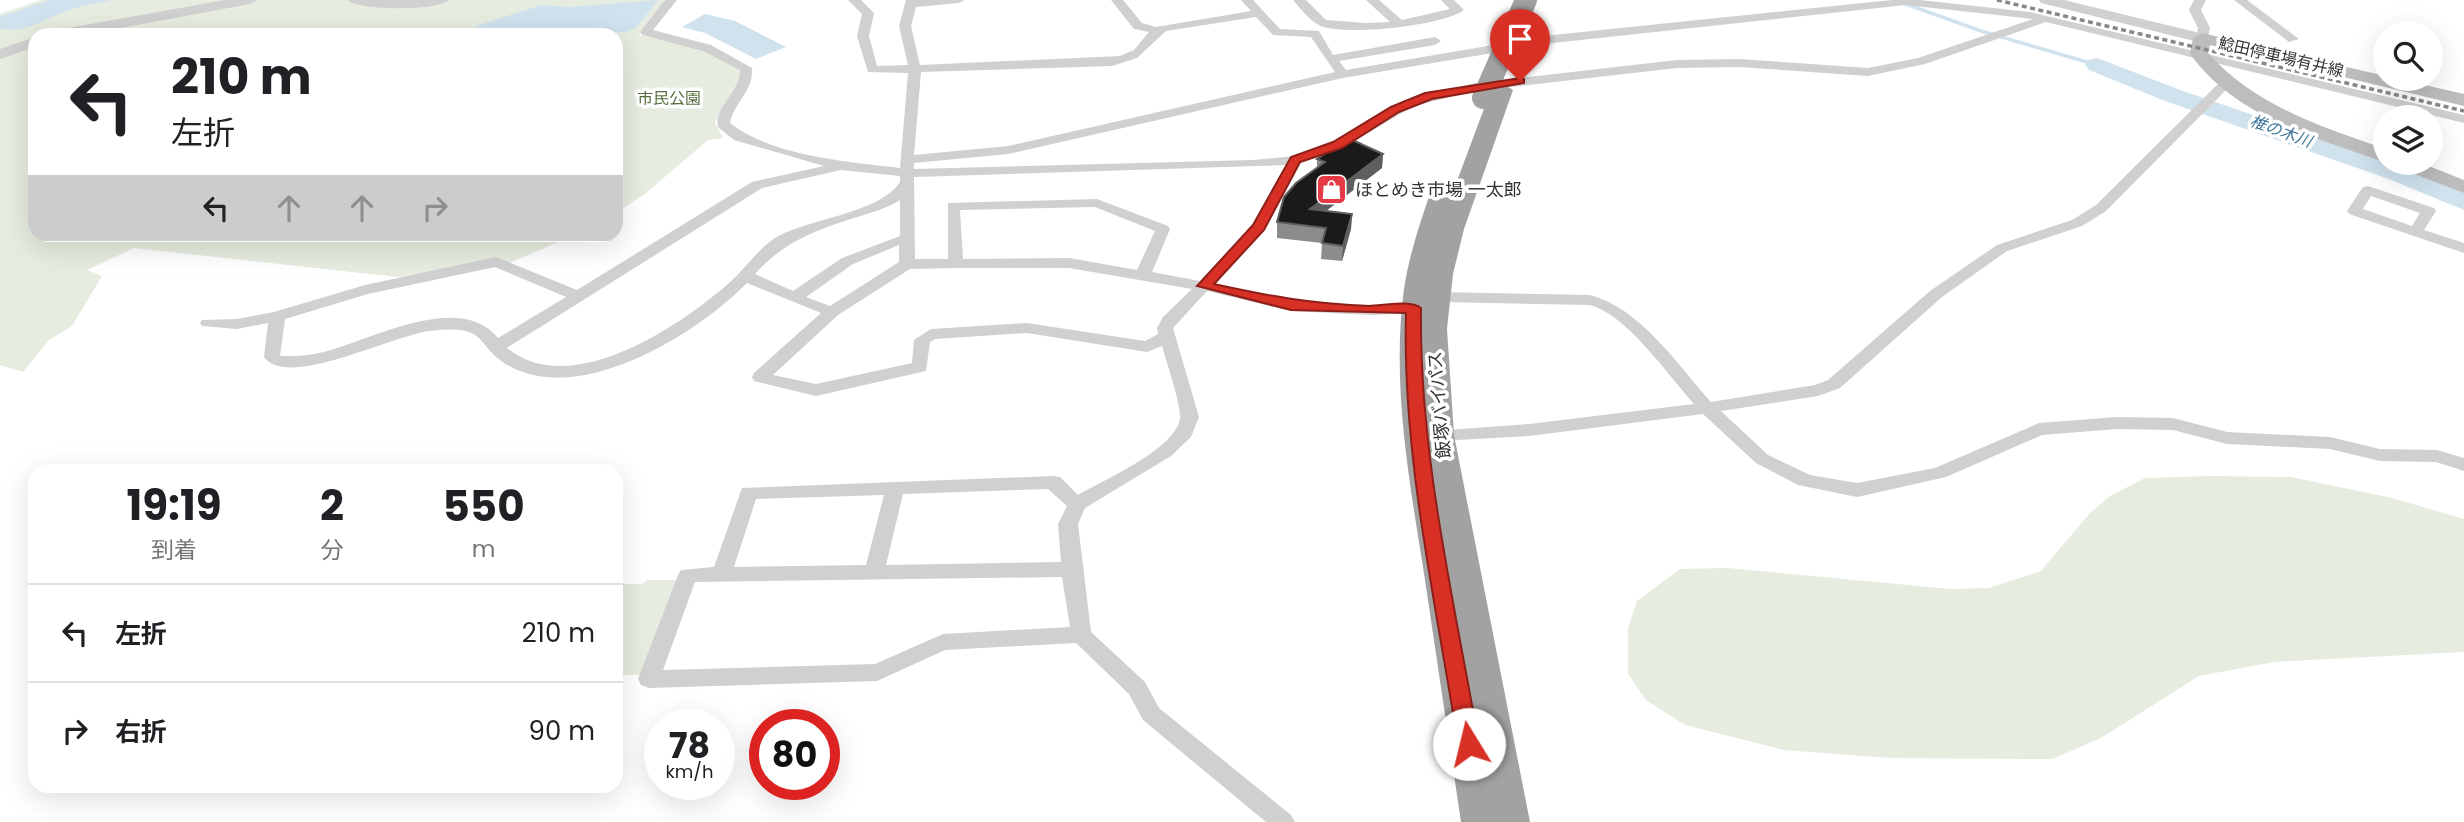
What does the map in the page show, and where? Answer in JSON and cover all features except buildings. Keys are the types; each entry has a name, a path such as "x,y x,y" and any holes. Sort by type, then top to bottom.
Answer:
{"highway":[{"path":"1492,94 1526,0"},
{"path":"1481,822 1418,435 1413,361 1425,302 1421,256 1436,210 1540,0"},
{"name":"飯塚バイパス","path":"1425,302 1433,329 1439,435 1510,822"}],"main road":[{"name":"鯰田停車場有井線","path":"2200,46 2226,83 2281,115 2373,151"},
{"name":"鯰田停車場有井線","path":"2200,46 2464,100"},
{"path":"2434,175 2464,187"}],"street":[{"path":"96,28 250,0"},
{"path":"355,0 404,4 442,0"},
{"path":"671,0 646,32 707,48 746,68 749,81 724,114 723,124 730,132 766,147 844,166 907,172 1212,167 1296,160 1337,145 1409,103 1464,89 1677,64 1739,63 1828,72 1868,72 1921,61 2038,20 2056,20"},
{"path":"854,0 868,13 863,36 872,69 1112,62 1138,55 1157,32"},
{"path":"907,264 907,172 915,68 905,26 911,2 959,0"},
{"path":"1117,0 1138,26 1157,32 1259,13"},
{"path":"1247,0 1278,32 1315,34 1343,74"},
{"path":"1299,0 1323,23 1381,28 1458,10 1447,0"},
{"path":"1372,0 1399,24"},
{"path":"2046,0 2464,119"},
{"path":"2200,0 2195,10 2204,28 2200,46"},
{"path":"2240,0 2264,1"},
{"path":"2240,0 2293,39"},
{"path":"907,172 1343,74 1553,39 1866,4 1906,2 2056,20 2200,46"},
{"path":"1330,59 1392,44 1435,41"},
{"path":"0,54 28,44"},
{"path":"1439,435 1529,430 1707,408 1802,394 1834,384 1936,293 2002,248 2077,223 2101,208 2226,83"},
{"path":"1283,822 1151,714 1137,688 1081,635 1071,569 1068,524 1078,504 1166,452 1182,437 1190,417 1165,328 1169,320 1205,286 1259,227 1268,206 1296,160"},
{"path":"496,346 757,185 844,166"},
{"path":"277,317 272,357 276,361 313,362 405,330 442,324 479,328 519,365 561,372 603,364 643,351 733,288 779,243 803,231 888,201 900,193 907,172"},
{"path":"2416,231 2429,211 2368,190 2354,211 2464,248"},
{"path":"956,264 953,206 1097,203 1163,229 1143,275"},
{"path":"794,298 832,268 871,247 908,238"},
{"path":"208,323 237,324 277,317 365,290 496,262 577,296"},
{"path":"1166,337 1147,347 1027,328 931,334 922,340 922,364 907,370 816,390 760,377 832,312 907,264 1069,263 1205,286 1291,306 1372,310 1425,302 1590,300 1605,304 1628,320 1707,408 1773,465 1805,480 1857,490 1939,473 2039,429 2117,423 2173,424 2227,438 2329,443 2380,455 2437,456 2464,465"},
{"path":"746,276 832,312"},
{"path":"721,575 749,493 1053,482 1078,504"},
{"path":"874,572 895,487"},
{"path":"1071,569 688,575 649,679 877,672 943,642 1081,635"}],"green space":[{"name":"市民公園","path":"41,0 665,0 639,35 703,49 739,69 743,82 720,111 715,123 723,138 708,140 646,193 623,208 623,28 28,28 28,242 558,242 510,263 397,277 134,248 87,270 102,276 72,326 49,340 23,372 0,365 0,14"},
{"path":"2291,477 2392,498 2464,519 2464,652 2274,662 2199,676 2101,738 2052,759 1890,758 1784,750 1685,725 1646,700 1628,674 1628,628 1637,601 1680,569 1728,568 1950,589 1989,588 2041,571 2090,513 2110,496 2145,478"},
{"path":"647,580 681,580 644,675 623,675 623,584 643,584"}],"water":[{"path":"49,0 111,0 69,10 25,28 0,28 0,17"},
{"path":"658,0 636,28 626,32 623,32 623,28 475,28 541,5 569,7"},
{"path":"705,14 735,21 786,47 756,59 705,33 682,27"}],"waterway":[{"path":"1895,0 1981,31 2097,65"},
{"name":"椎の木川","path":"2097,65 2174,96 2395,172 2464,202"}],"railway":[{"path":"1997,0 2464,111"}],"place":[{"name":"ほとめき市場 一太郎","path":"1332,189"}],"route":[{"path":"1469,744 1418,435 1413,361 1414,308 1372,310 1291,306 1205,286 1259,227 1268,206 1296,160 1337,145 1409,103 1429,96 1520,81"}]}
